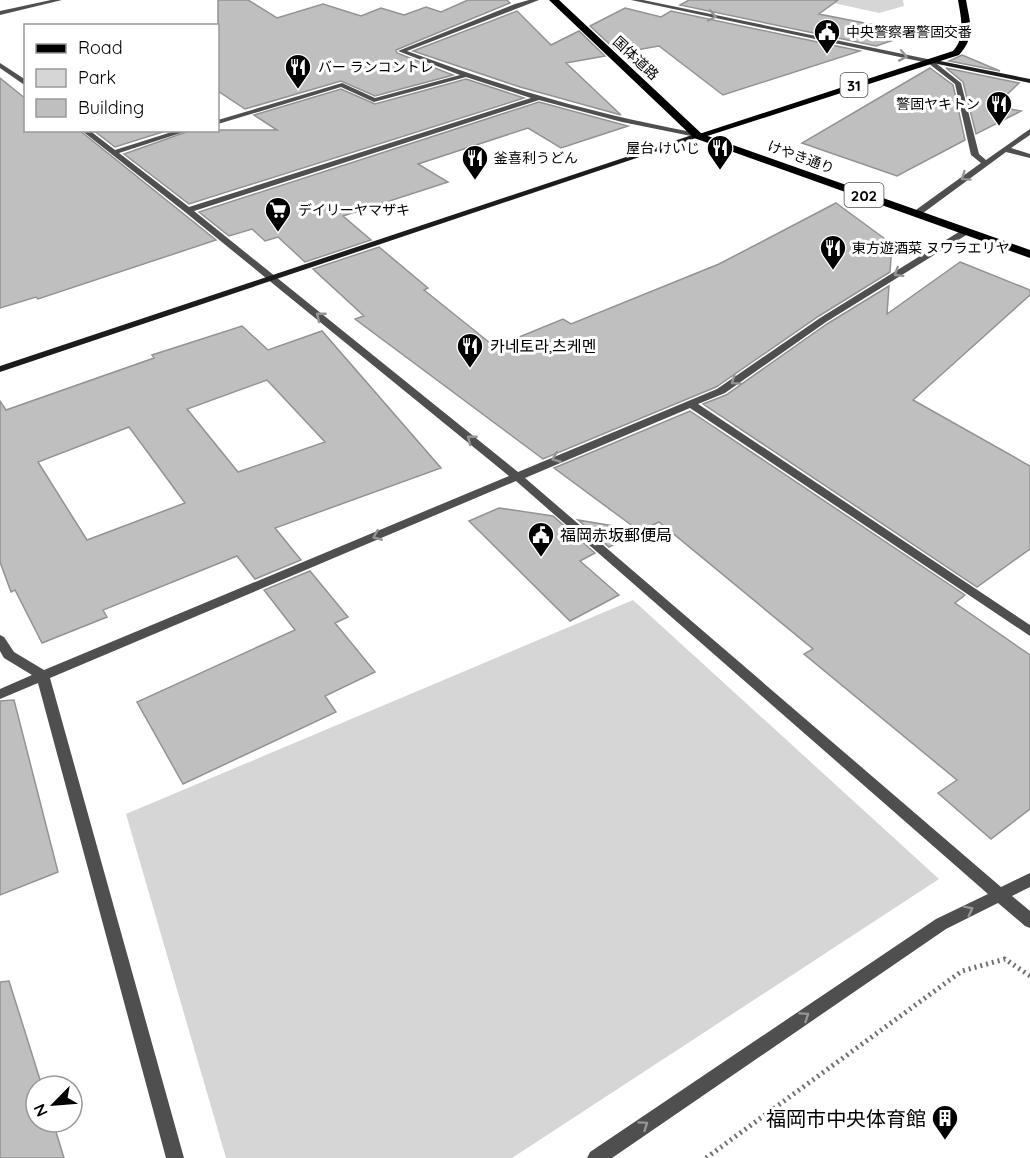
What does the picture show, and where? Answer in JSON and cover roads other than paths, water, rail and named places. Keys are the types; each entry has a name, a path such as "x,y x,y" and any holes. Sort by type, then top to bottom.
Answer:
{"highway":[{"name":"国体道路","path":"554,0 698,136"},
{"name":"けやき通り","path":"698,136 1030,254"}],"main road":[{"name":"31","path":"698,136 956,53 965,43 966,23 962,0"}],"street":[{"path":"0,13 59,0"},
{"path":"536,0 517,5 401,51 464,75 627,122 698,136"},
{"path":"634,0 1030,81"},
{"path":"930,61 958,83 975,155 984,163"},
{"path":"0,65 24,83"},
{"path":"219,122 342,85 374,100 464,75"},
{"path":"188,210 540,97"},
{"path":"916,214 1030,131"},
{"path":"87,132 188,210 516,476 1030,921"},
{"path":"113,153 181,132"},
{"path":"0,369 698,136"},
{"path":"1005,149 1030,156"},
{"path":"0,694 721,391 823,320 965,232"},
{"path":"691,404 1030,631"},
{"path":"0,640 9,655 43,676 175,1158"},
{"path":"596,1158 941,924 1030,880"}],"place":[{"name":"中央警察署警固交番","path":"827,55"},
{"name":"バー ランコントレ","path":"298,90"},
{"name":"警固ヤキトン","path":"999,127"},
{"name":"屋台 けいじ","path":"720,171"},
{"name":"釜喜利うどん","path":"475,181"},
{"name":"デイリーヤマザキ","path":"278,233"},
{"name":"東方遊酒菜 ヌワラエリヤ","path":"833,271"},
{"name":"카네토라,츠케멘","path":"470,369"},
{"name":"福岡赤坂郵便局","path":"541,558"},
{"name":"福岡市中央体育館","path":"945,1141"}]}
